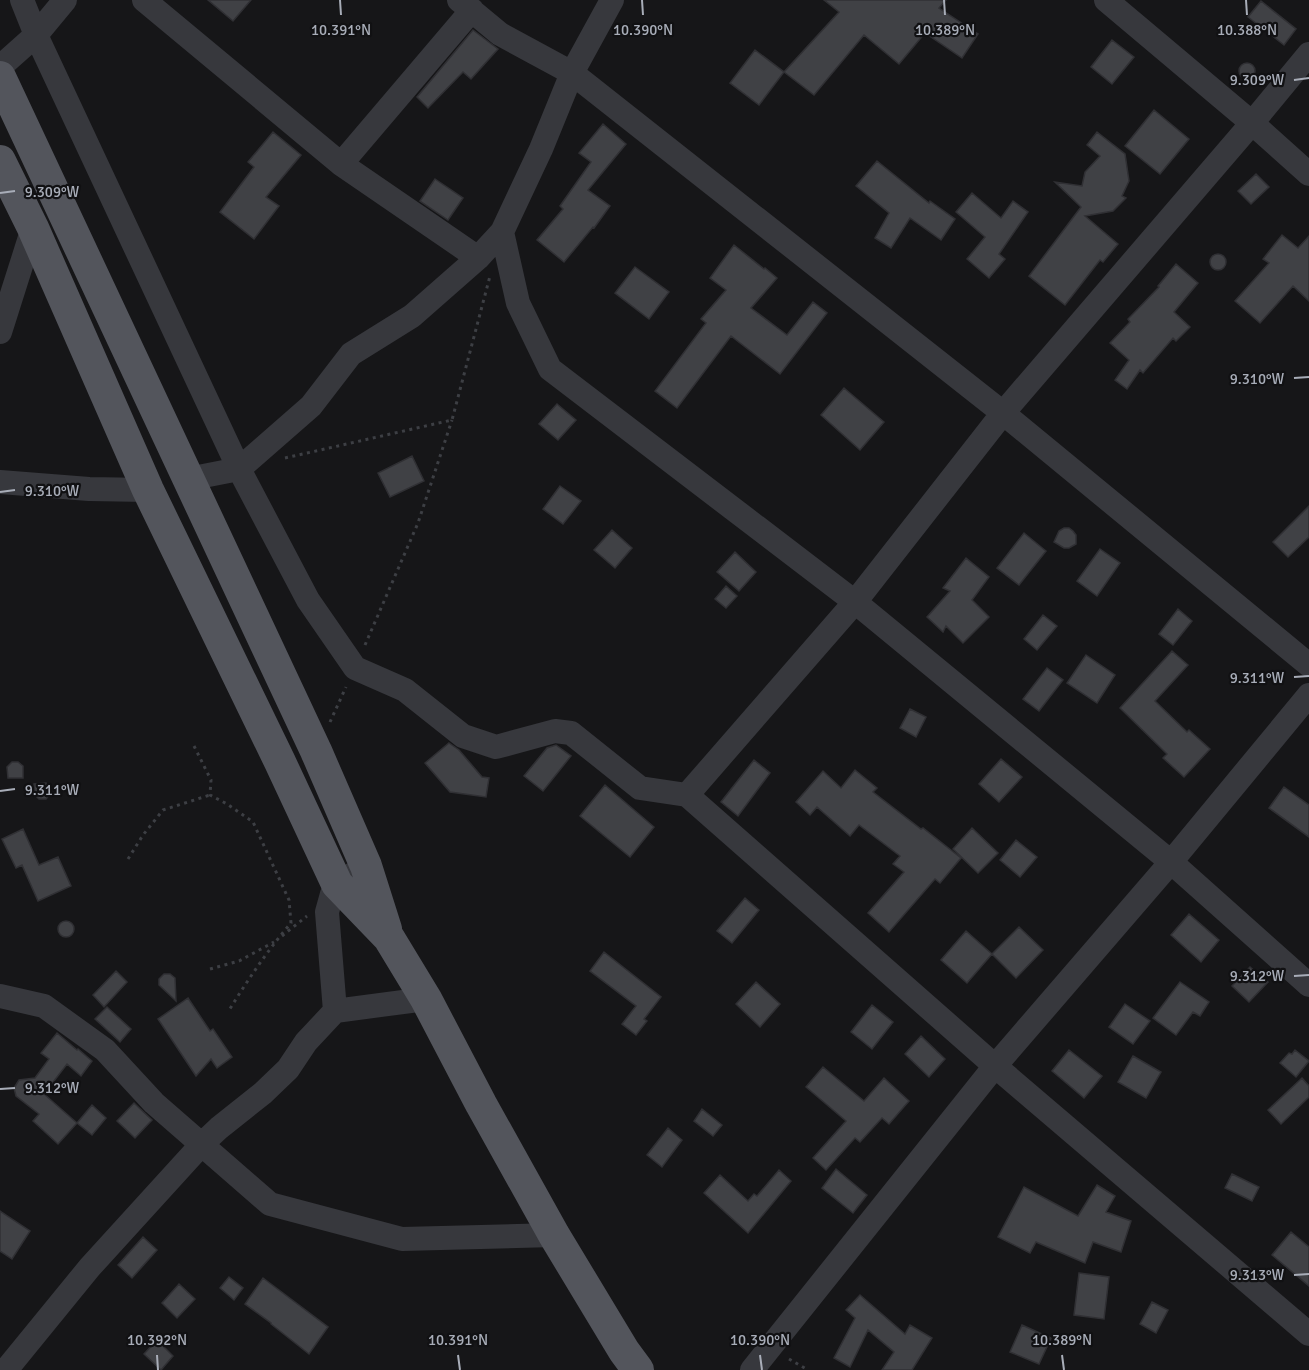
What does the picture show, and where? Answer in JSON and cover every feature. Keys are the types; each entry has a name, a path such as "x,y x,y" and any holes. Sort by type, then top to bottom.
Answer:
{"main road":[{"path":"0,77 316,751 366,866 389,938 426,999 554,1235 624,1351 638,1370"},
{"path":"0,161 33,228 148,490 280,762 335,889 389,938"}],"street":[{"path":"22,0 239,469 308,600 355,668 405,690 463,736 496,747 555,731 571,733 640,788 687,795 995,1066 1309,1335"},
{"path":"0,67 36,34 65,0"},
{"path":"144,0 341,164 484,267"},
{"path":"188,479 239,469 311,406 351,354 484,267 541,149 572,73 612,0"},
{"path":"1106,0 1309,174"},
{"path":"341,164 465,5 500,34 572,73 1003,413 1309,665"},
{"path":"687,795 855,602 1003,413 1309,54"},
{"path":"0,332 33,228"},
{"path":"501,232 518,303 550,369 855,602 1171,862 1309,985"},
{"path":"0,483 148,490"},
{"path":"752,1370 995,1066 1171,862 1309,695"},
{"path":"335,1011 327,912 335,889 366,866"},
{"path":"0,996 44,1006 105,1050 154,1103 270,1204 402,1239 554,1235"},
{"path":"6,1370 90,1267 202,1144 288,1069 306,1042 335,1011 426,999"}],"path":[{"path":"316,751 418,523 452,420 484,267"},
{"path":"284,459 452,420"},
{"path":"194,746 211,780 210,795"},
{"path":"128,859 163,810 210,795 253,822 288,900 291,923 246,982 228,1011"},
{"path":"210,969 239,961 275,942 318,908 335,889"}],"building":[{"path":"208,0 251,0 233,21"},
{"path":"824,0 946,0 939,8 978,34 962,58 925,33 899,64 864,35 814,95 784,72 839,12"},
{"path":"1261,1 1296,29 1284,45 1248,17"},
{"path":"473,30 498,49 471,79 463,72 428,108 417,97"},
{"path":"1112,40 1134,57 1112,84 1091,67"},
{"path":"755,50 784,72 759,105 730,83"},
{"path":"1244,63 1250,63 1255,71 1253,77 1244,79 1239,74 1239,68"},
{"path":"1154,110 1189,139 1160,174 1125,146"},
{"path":"603,124 626,144 588,190 610,206 564,262 537,240 563,209 560,206 591,162 579,153"},
{"path":"273,132 301,155 266,197 279,206 254,239 220,212 254,167 248,162"},
{"path":"1097,132 1125,154 1129,181 1122,196 1126,198 1113,211 1085,216 1118,244 1103,262 1100,260 1065,305 1029,276 1081,207 1055,182 1082,186 1085,172 1100,156 1087,145"},
{"path":"877,161 929,203 930,201 955,219 941,240 910,218 891,248 875,238 889,213 856,186"},
{"path":"1256,174 1269,187 1251,204 1238,191"},
{"path":"435,179 463,198 448,220 420,201"},
{"path":"972,193 1001,218 1013,201 1028,212 999,254 1005,259 989,278 967,259 985,237 956,212"},
{"path":"1282,235 1298,248 1309,236 1309,301 1293,286 1260,323 1235,301 1269,263 1263,259"},
{"path":"734,245 777,278 751,308 787,335 813,302 827,313 780,374 731,336 677,408 655,391 706,323 701,319 726,290 710,278"},
{"path":"1218,254 1224,256 1226,262 1224,268 1218,270 1212,268 1210,262 1212,256"},
{"path":"1176,264 1198,283 1174,312 1190,327 1176,341 1173,338 1143,373 1140,370 1127,389 1115,380 1129,360 1110,343 1130,322 1128,319 1159,287"},
{"path":"635,267 669,292 649,319 615,293"},
{"path":"844,388 884,422 860,450 821,415"},
{"path":"557,404 576,420 558,440 539,424"},
{"path":"412,456 424,481 390,497 378,473"},
{"path":"560,486 581,501 563,524 543,509"},
{"path":"1309,506 1309,537 1288,557 1273,542"},
{"path":"1069,528 1076,535 1076,544 1069,548 1064,548 1054,542 1059,531"},
{"path":"612,530 632,548 615,568 594,550"},
{"path":"1024,533 1046,551 1019,585 997,568"},
{"path":"1100,549 1120,563 1097,596 1077,581"},
{"path":"735,552 756,572 739,591 717,572"},
{"path":"966,558 989,577 972,600 989,617 963,643 946,626 943,632 927,617 950,591 943,588"},
{"path":"726,586 737,596 726,608 715,599"},
{"path":"1178,609 1192,621 1173,645 1159,634"},
{"path":"1043,615 1057,626 1037,650 1024,639"},
{"path":"1172,651 1188,665 1155,701 1187,732 1189,730 1210,749 1184,777 1163,758 1167,754 1120,708"},
{"path":"1086,655 1115,675 1097,703 1067,683"},
{"path":"1047,668 1063,680 1039,711 1023,699"},
{"path":"910,709 926,717 916,737 900,728"},
{"path":"449,743 459,750 482,777 489,778 486,797 450,792 425,763"},
{"path":"556,745 571,756 543,791 524,776 547,748"},
{"path":"1001,759 1022,777 999,802 979,784"},
{"path":"754,760 770,773 738,816 721,802"},
{"path":"12,762 18,762 23,766 23,778 8,778 7,767"},
{"path":"855,770 877,788 873,792 961,858 940,883 935,879 889,932 868,913 904,872 893,864 900,856 859,825 850,836 817,807 810,815 796,802 823,771 841,788"},
{"path":"46,783 50,788 50,794 46,799 39,799 35,795 34,784"},
{"path":"605,785 654,827 630,857 580,816"},
{"path":"1284,787 1309,805 1309,837 1269,808"},
{"path":"972,828 998,853 978,873 953,849"},
{"path":"23,829 39,865 58,857 71,886 38,901 22,865 16,868 2,839"},
{"path":"1016,840 1037,857 1020,877 1000,860"},
{"path":"745,898 759,910 732,943 717,931"},
{"path":"1189,914 1219,940 1201,962 1171,935"},
{"path":"66,921 72,923 74,929 72,935 66,937 60,935 58,929 60,923"},
{"path":"1019,927 1043,950 1016,978 992,954"},
{"path":"966,931 992,954 967,983 941,960"},
{"path":"604,952 661,997 644,1019 647,1021 636,1035 622,1024 636,1006 590,971"},
{"path":"1250,967 1268,982 1249,1002 1232,986"},
{"path":"116,971 127,982 104,1007 93,995"},
{"path":"164,974 170,974 175,978 176,1001 159,985 159,979"},
{"path":"756,982 780,1004 760,1027 736,1004"},
{"path":"1180,982 1209,1002 1200,1016 1193,1012 1176,1035 1153,1018"},
{"path":"188,998 210,1031 213,1029 232,1057 217,1068 211,1059 196,1076 158,1019"},
{"path":"1125,1004 1150,1021 1133,1044 1109,1027"},
{"path":"872,1005 893,1022 872,1049 851,1032"},
{"path":"107,1007 131,1029 120,1042 95,1019"},
{"path":"57,1033 92,1061 81,1076 67,1064 44,1094 77,1123 58,1144 33,1121 39,1114 16,1096 14,1088 19,1080 35,1078 49,1059 41,1053"},
{"path":"921,1036 945,1059 929,1077 905,1054"},
{"path":"1069,1050 1102,1076 1084,1098 1052,1071"},
{"path":"1295,1050 1309,1061 1296,1077 1280,1063"},
{"path":"1133,1056 1161,1072 1146,1098 1118,1082"},
{"path":"823,1067 864,1101 884,1078 909,1101 889,1124 882,1118 860,1142 855,1138 826,1170 813,1158 846,1121 806,1087"},
{"path":"1302,1078 1309,1086 1309,1097 1281,1124 1268,1110"},
{"path":"134,1103 152,1120 135,1138 117,1121"},
{"path":"92,1105 106,1118 92,1135 77,1123"},
{"path":"702,1109 722,1125 713,1136 694,1121"},
{"path":"668,1128 682,1140 662,1167 647,1155"},
{"path":"836,1169 867,1195 853,1213 822,1188"},
{"path":"779,1170 791,1181 748,1233 704,1193 720,1175 748,1201 754,1194 757,1196"},
{"path":"1232,1174 1259,1187 1252,1201 1225,1188"},
{"path":"1097,1185 1115,1196 1106,1212 1131,1221 1121,1252 1093,1242 1085,1263 1036,1242 1030,1253 998,1237 1024,1187 1078,1216"},
{"path":"0,1211 30,1231 12,1259 0,1251"},
{"path":"1291,1232 1309,1247 1309,1286 1272,1255"},
{"path":"143,1237 157,1250 132,1278 118,1265"},
{"path":"1079,1273 1109,1277 1104,1319 1074,1315"},
{"path":"229,1277 243,1288 234,1300 220,1288"},
{"path":"263,1278 328,1327 309,1354 245,1304"},
{"path":"179,1284 195,1299 177,1318 162,1303"},
{"path":"860,1295 905,1334 910,1325 932,1338 912,1370 882,1370 894,1352 868,1330 850,1367 834,1358 855,1318 846,1310"},
{"path":"1152,1302 1168,1310 1156,1333 1140,1324"},
{"path":"1022,1325 1051,1338 1039,1364 1010,1352"},
{"path":"157,1340 173,1356 161,1370 144,1354"}]}
